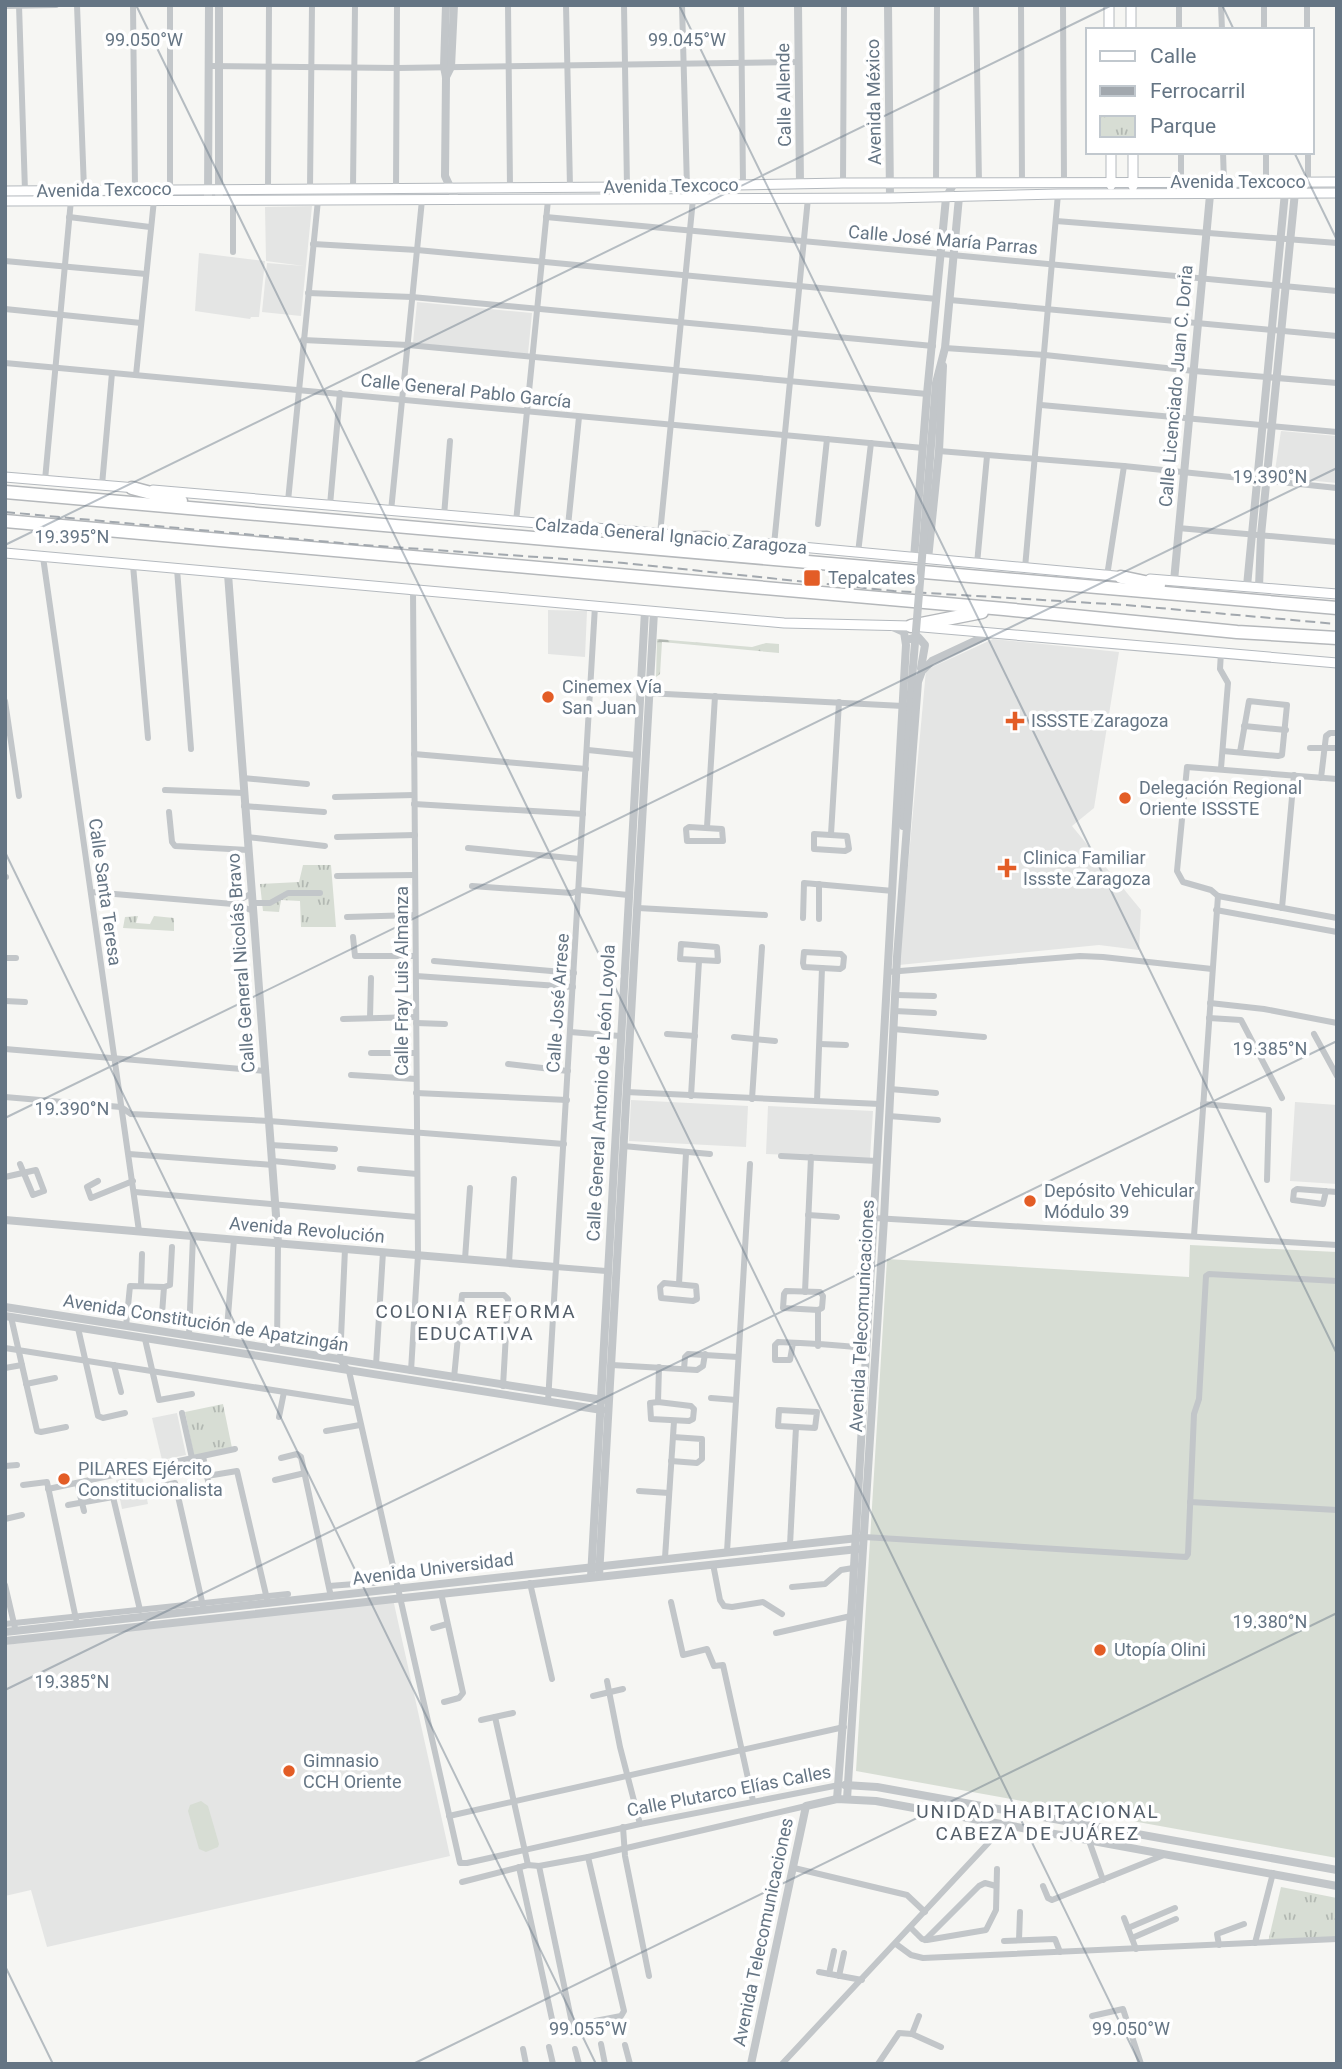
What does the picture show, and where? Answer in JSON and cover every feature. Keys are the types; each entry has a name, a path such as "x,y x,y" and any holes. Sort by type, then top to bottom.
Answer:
{"highway":[{"path":"132,488 216,510"},
{"name":"Calzada General Ignacio Zaragoza","path":"5,492 1337,608"},
{"path":"5,521 1004,608 1237,632 1337,638"},
{"path":"591,543 633,539 707,538"},
{"path":"1114,576 1224,598"},
{"path":"911,626 1004,608"}],"main road":[{"path":"1109,5 1110,28"},
{"path":"1131,5 1131,28"},
{"path":"1111,154 1111,194"},
{"path":"1132,194 1133,154"},
{"path":"1092,182 1092,194"},
{"name":"Avenida Texcoco","path":"5,191 687,187 843,183 1337,182"},
{"path":"1162,183 1163,195"},
{"path":"408,201 409,188"},
{"name":"Avenida Texcoco","path":"5,201 946,198 1058,194 1337,193"},
{"name":"Calzada General Ignacio Zaragoza","path":"5,477 1337,594"},
{"path":"5,553 650,612 784,623 911,626 1337,663"}],"street":[{"path":"5,6 56,5"},
{"path":"45,480 71,201 85,189 78,5"},
{"path":"133,5 135,189"},
{"path":"170,5 170,189"},
{"path":"208,200 209,5"},
{"path":"219,5 219,200"},
{"path":"268,188 269,5"},
{"path":"310,188 312,5"},
{"path":"353,188 355,5"},
{"path":"396,188 397,5"},
{"path":"446,5 447,67"},
{"path":"454,5 446,77 445,176 456,200"},
{"path":"508,5 510,187"},
{"path":"566,5 570,187"},
{"path":"624,5 627,187"},
{"path":"660,534 693,199 687,187 682,5"},
{"path":"741,5 743,185"},
{"name":"Calle Allende","path":"798,5 800,184"},
{"path":"843,183 844,5"},
{"name":"Avenida México","path":"888,5 890,198"},
{"path":"936,183 937,5"},
{"path":"976,5 979,183"},
{"path":"1021,5 1022,183"},
{"path":"1063,5 1064,182"},
{"path":"1179,5 1179,28"},
{"path":"1222,5 1222,28"},
{"path":"1264,5 1265,28"},
{"path":"1307,5 1307,28"},
{"path":"19,6 26,191"},
{"path":"209,66 398,68 799,62"},
{"path":"1181,154 1181,183"},
{"path":"1223,154 1224,182"},
{"path":"1266,154 1266,181"},
{"path":"1308,154 1308,181"},
{"path":"391,511 422,200 445,176"},
{"path":"1285,239 1295,193 1291,182"},
{"path":"1259,587 1255,571 1257,535 1285,239 1284,194 1291,182"},
{"path":"915,558 927,394 946,198 954,183"},
{"path":"1025,568 1058,194"},
{"name":"Calle Licenciado Juan C. Doria","path":"1174,581 1210,195"},
{"path":"936,383 945,348 959,197"},
{"path":"774,545 808,198"},
{"path":"136,375 154,200"},
{"path":"233,200 233,252"},
{"path":"288,501 318,200"},
{"path":"516,522 548,200"},
{"path":"69,217 150,227"},
{"name":"Calle José María Parras","path":"546,217 1337,291"},
{"path":"1056,221 1337,243"},
{"path":"313,244 417,250 937,299"},
{"path":"5,261 146,274"},
{"path":"308,293 412,298 933,346"},
{"path":"950,300 1049,307 1337,337"},
{"path":"5,309 141,323"},
{"path":"303,340 408,345 927,394"},
{"path":"945,348 1337,383"},
{"path":"932,360 936,383"},
{"path":"928,559 939,451 943,360"},
{"name":"Calle General Pablo García","path":"5,363 923,448"},
{"path":"102,485 112,373"},
{"name":"Avenida Telecomunicaciones","path":"847,1799 844,1785 844,1727 880,1104 906,835 936,383"},
{"path":"330,505 340,393"},
{"path":"1041,405 1337,432"},
{"path":"568,527 579,417"},
{"path":"818,523 827,439"},
{"path":"444,516 450,441"},
{"path":"858,553 871,443"},
{"path":"939,451 1124,466 1337,488"},
{"path":"976,564 988,456"},
{"path":"1114,576 1124,466"},
{"path":"1178,528 1337,541"},
{"path":"916,534 923,538 930,535"},
{"name":"Calle Santa Teresa","path":"43,556 139,1231"},
{"path":"133,565 148,738"},
{"path":"177,569 191,749"},
{"path":"1247,586 1255,571"},
{"name":"Calle General Nicolás Bravo","path":"228,574 278,1242 277,1350"},
{"name":"Calle Fray Luis Almanza","path":"411,1371 418,1255 413,590"},
{"name":"Calle José Arrese","path":"548,1397 595,606"},
{"name":"Calle General Antonio de León Loyola","path":"604,1405 612,1365 638,908 650,612"},
{"path":"890,625 904,632 906,645"},
{"path":"916,677 932,661 983,636 997,633"},
{"path":"906,645 914,637 920,638 926,650 916,677"},
{"name":"Avenida Telecomunicaciones","path":"837,1799 844,1785 864,1548 884,1219 896,995 892,972 895,836 906,645"},
{"path":"1221,768 1228,683 1220,669 1222,652"},
{"name":"Avenida Telecomunicaciones","path":"895,836 901,816 916,677"},
{"path":"645,693 903,706"},
{"name":"Calle General Antonio de León Loyola","path":"595,1577 604,1405 606,1271 636,755 645,693"},
{"path":"707,828 715,696"},
{"path":"5,701 19,796"},
{"path":"1223,751 1282,755 1286,705 1254,701 1248,703 1240,752"},
{"path":"831,834 839,702"},
{"path":"1244,726 1286,730"},
{"path":"1321,778 1327,734 1337,733"},
{"path":"1310,748 1337,748"},
{"path":"588,750 636,755"},
{"path":"414,754 586,768"},
{"path":"1337,779 1187,767 1177,871 1184,882 1211,890 1218,896 1337,918"},
{"path":"1282,908 1294,775"},
{"path":"243,778 307,784"},
{"path":"165,790 244,793"},
{"path":"335,797 414,795"},
{"path":"414,804 583,814"},
{"path":"244,806 324,812"},
{"path":"169,812 172,842 175,846 248,850"},
{"name":"Avenida Telecomunicaciones","path":"901,816 906,835"},
{"path":"687,828 707,828 722,829 723,841 686,840 687,828"},
{"path":"814,834 831,834 849,836 849,849 845,851 813,848 814,834"},
{"path":"337,837 415,835"},
{"path":"247,838 325,846"},
{"path":"468,848 580,859"},
{"path":"337,876 415,875"},
{"path":"803,918 804,883 893,891"},
{"path":"819,884 819,919"},
{"path":"472,886 572,893 580,890 628,895"},
{"path":"91,892 233,904 270,903 289,893 320,893"},
{"path":"1194,1236 1218,896"},
{"path":"803,901 818,901"},
{"path":"233,904 253,902"},
{"path":"638,908 765,915"},
{"path":"1216,910 1337,932"},
{"path":"347,916 415,915"},
{"path":"353,937 354,956 415,956"},
{"path":"681,944 718,948 716,961 699,961 679,958 681,944"},
{"path":"752,1099 762,947"},
{"path":"804,952 843,956 842,968 822,968 803,966 804,952"},
{"path":"370,956 371,966"},
{"path":"892,972 1094,956 1212,969"},
{"path":"5,957 16,958"},
{"path":"434,961 574,974"},
{"path":"691,1096 699,961"},
{"path":"817,1101 822,968"},
{"path":"416,976 573,987"},
{"path":"370,1018 371,978"},
{"path":"896,995 934,996"},
{"path":"5,1000 25,1002"},
{"path":"1210,1003 1264,1009 1337,1023"},
{"path":"895,1011 934,1013"},
{"path":"1209,1018 1242,1020 1282,1098"},
{"path":"343,1019 416,1020 445,1024"},
{"path":"894,1029 984,1037"},
{"path":"570,1032 620,1036"},
{"path":"667,1034 695,1036"},
{"path":"1314,1034 1337,1076"},
{"path":"734,1037 775,1041"},
{"path":"820,1044 846,1045"},
{"path":"5,1049 265,1071"},
{"path":"371,1052 416,1053"},
{"path":"508,1064 568,1071"},
{"path":"351,1075 416,1079"},
{"path":"890,1089 936,1093"},
{"path":"626,1092 880,1104"},
{"path":"416,1093 567,1100"},
{"path":"5,1097 121,1107 131,1114 269,1121 564,1144"},
{"path":"1203,1104 1269,1110 1266,1180"},
{"path":"888,1116 938,1120"},
{"path":"271,1145 335,1149"},
{"path":"623,1146 710,1154"},
{"path":"679,1284 686,1153"},
{"path":"129,1154 333,1167"},
{"path":"781,1156 877,1161"},
{"path":"804,1292 811,1157"},
{"path":"5,1177 23,1174 20,1164"},
{"path":"727,1552 750,1164"},
{"path":"360,1169 417,1174"},
{"path":"509,1263 514,1180"},
{"path":"98,1181 87,1187 91,1198 133,1181"},
{"path":"465,1259 470,1188"},
{"path":"1326,1191 1323,1204 1293,1200 1294,1191 1297,1189 1326,1191 1337,1192"},
{"path":"135,1192 417,1217"},
{"path":"808,1215 837,1217"},
{"path":"874,1218 1337,1245"},
{"name":"Avenida Revolución","path":"5,1220 606,1271"},
{"path":"873,1239 877,1234 882,1237"},
{"path":"189,1335 194,1236"},
{"path":"226,1342 234,1239"},
{"path":"126,1326 130,1286 170,1285 172,1247"},
{"path":"345,1250 341,1360 348,1371 449,1816 844,1727"},
{"path":"376,1365 383,1252"},
{"path":"141,1285 142,1254"},
{"path":"864,1537 1184,1558 1188,1554 1194,1414 1199,1399 1206,1276 1209,1274 1337,1281"},
{"path":"661,1284 679,1284 696,1286 696,1300 660,1297 661,1284"},
{"path":"162,1314 164,1287"},
{"path":"818,1310 783,1308 785,1292 821,1293 818,1346"},
{"path":"454,1378 461,1295 504,1295 508,1298 503,1386"},
{"name":"Avenida Constitución de Apatzingán","path":"5,1307 503,1386 548,1397"},
{"path":"8,1317 19,1350 37,1431 66,1427"},
{"name":"Avenida Constitución de Apatzingán","path":"8,1317 348,1371 604,1405"},
{"path":"78,1328 99,1418 125,1413"},
{"path":"145,1339 161,1401 192,1394"},
{"path":"793,1343 866,1348"},
{"path":"5,1348 355,1403"},
{"path":"684,1369 687,1354 738,1357"},
{"path":"612,1365 701,1368 705,1354"},
{"path":"5,1368 22,1364"},
{"path":"114,1365 121,1392"},
{"path":"658,1402 659,1367"},
{"path":"26,1384 55,1378"},
{"path":"278,1417 284,1392"},
{"path":"711,1398 736,1400"},
{"path":"658,1402 693,1406 692,1420 650,1419 650,1404 658,1402"},
{"path":"778,1411 817,1412 815,1428 796,1427 777,1425 778,1411"},
{"path":"182,1413 192,1458"},
{"path":"664,1558 674,1421"},
{"path":"326,1431 360,1425"},
{"path":"790,1545 796,1427"},
{"path":"671,1461 697,1463 702,1459 702,1439 673,1437"},
{"path":"48,1489 235,1449"},
{"path":"281,1458 299,1454 331,1597"},
{"path":"203,1456 208,1479 237,1471 267,1600"},
{"path":"5,1466 17,1465"},
{"path":"275,1480 305,1473"},
{"path":"23,1485 45,1481 77,1620 140,1610 267,1600 288,1594"},
{"path":"77,1483 83,1511"},
{"path":"148,1489 175,1483 204,1607"},
{"path":"639,1491 669,1493"},
{"path":"68,1505 113,1497 140,1610"},
{"path":"1190,1502 1337,1510"},
{"path":"5,1519 22,1515"},
{"name":"Avenida Universidad","path":"5,1641 217,1613 400,1593 596,1566 864,1537"},
{"name":"Avenida Universidad","path":"5,1632 15,1627 204,1607 217,1613 267,1600 442,1593 864,1548"},
{"path":"713,1564 720,1600 724,1606 763,1602 782,1614"},
{"path":"792,1587 825,1584 841,1570 853,1568"},
{"path":"373,1583 396,1578"},
{"path":"530,1583 552,1679"},
{"path":"329,1586 355,1584"},
{"path":"5,1585 15,1627"},
{"path":"442,1593 463,1693 461,1697 444,1702"},
{"path":"671,1602 683,1655 707,1649 713,1666 723,1665 753,1801"},
{"path":"776,1633 851,1616"},
{"path":"5,1624 15,1627"},
{"path":"433,1628 447,1624"},
{"path":"607,1681 640,1824"},
{"path":"593,1696 623,1689"},
{"path":"481,1720 513,1713"},
{"path":"495,1717 528,1865"},
{"name":"Calle Plutarco Elías Calles","path":"449,1816 460,1863 467,1863 753,1801 844,1785 877,1787 1337,1870"},
{"name":"Calle Plutarco Elías Calles","path":"462,1882 528,1865 539,1866 588,1857 837,1799 847,1799 876,1801 1006,1824 1337,1886"},
{"name":"Avenida Telecomunicaciones","path":"751,2064 806,1806"},
{"path":"782,2064 1006,1824"},
{"path":"623,1828 649,1976"},
{"path":"1142,1849 1145,1834"},
{"path":"1088,1839 1103,1880"},
{"path":"1043,1886 1048,1898 1052,1900 1169,1853"},
{"path":"588,1857 624,2011 621,2016 595,2021"},
{"path":"539,1866 573,2028"},
{"path":"519,1867 555,2033"},
{"path":"794,1868 907,1895 925,1912"},
{"path":"911,1928 925,1940 986,1930 996,1910 997,1869"},
{"path":"1255,1943 1273,1873"},
{"path":"925,1940 979,1886 985,1883 996,1886"},
{"path":"1128,1928 1175,1908"},
{"path":"1019,1940 1020,1912"},
{"path":"1124,1918 1136,1949"},
{"path":"1132,1938 1176,1919"},
{"path":"1219,1945 1217,1934 1244,1924"},
{"path":"1004,1941 1055,1939 1060,1952"},
{"path":"896,1944 911,1955 923,1958 1337,1939"},
{"path":"829,1973 834,1951"},
{"path":"839,1976 844,1953"},
{"path":"819,1972 862,1980"},
{"path":"1092,2016 1124,2009 1141,2064"},
{"path":"912,2034 919,2016"},
{"path":"880,2063 899,2033 912,2034 941,2047"},
{"path":"601,2044 605,2064"},
{"path":"625,2045 630,2064"},
{"path":"549,2047 553,2064"},
{"path":"523,2049 526,2064"},
{"path":"575,2049 579,2064"}],"shaded area":[{"path":"312,206 301,316 262,312 267,263 304,266 266,261 265,207"},
{"path":"199,253 265,261 259,317 250,319 195,311"},
{"path":"417,302 532,313 528,354 413,343"},
{"path":"1281,431 1337,436 1337,483 1274,477"},
{"path":"548,610 587,611 585,657 548,654"},
{"name":"Clinica Familiar Issste Zaragoza","path":"993,639 1119,652 1094,808 1072,826 1141,910 1139,950 1099,945 899,965 926,670"},
{"path":"631,1100 748,1106 746,1147 629,1141"},
{"path":"1295,1102 1337,1105 1337,1184 1290,1181"},
{"path":"768,1106 873,1111 870,1158 766,1154"},
{"path":"177,1413 186,1455 162,1460 152,1418"},
{"path":"142,1475 148,1504 122,1509 116,1480"},
{"path":"393,1599 450,1856 47,1947 31,1890 5,1896 5,1645"}],"green space":[{"path":"657,639 752,647 766,643 779,644 779,653 662,642 660,674 656,677"},
{"path":"303,865 331,865 336,927 301,927 300,901 281,900 279,912 263,911 260,884 299,882"},
{"path":"138,916 136,923 150,924 154,916 174,918 174,931 123,928 125,917"},
{"name":"Utopía Olini","path":"1190,1245 1337,1252 1337,1858 856,1771 887,1259 1189,1277"},
{"path":"223,1404 232,1448 194,1456 185,1412"},
{"path":"201,1801 208,1806 219,1844 206,1852 199,1849 188,1811 190,1805"},
{"path":"1281,1887 1337,1898 1337,1937 1268,1942"}],"railway":[{"path":"5,512 363,545 624,563 894,591 1126,605 1337,624"}],"place":[{"name":"Tepalcates","path":"812,578"},
{"name":"Cinemex Vía San Juan","path":"548,697"},
{"name":"ISSSTE Zaragoza","path":"1015,721"},
{"name":"Delegación Regional Oriente ISSSTE","path":"1125,798"},
{"name":"Clinica Familiar Issste Zaragoza","path":"1007,868"},
{"name":"Depósito Vehicular Módulo 39","path":"1030,1201"},
{"name":"PILARES Ejército Constitucionalista","path":"64,1479"},
{"name":"Utopía Olini","path":"1100,1650"},
{"name":"Gimnasio CCH Oriente","path":"289,1771"}],"district":[{"name":"COLONIA REFORMA EDUCATIVA","path":"476,1322"},
{"name":"UNIDAD HABITACIONAL CABEZA DE JUÁREZ","path":"1038,1822"}]}
